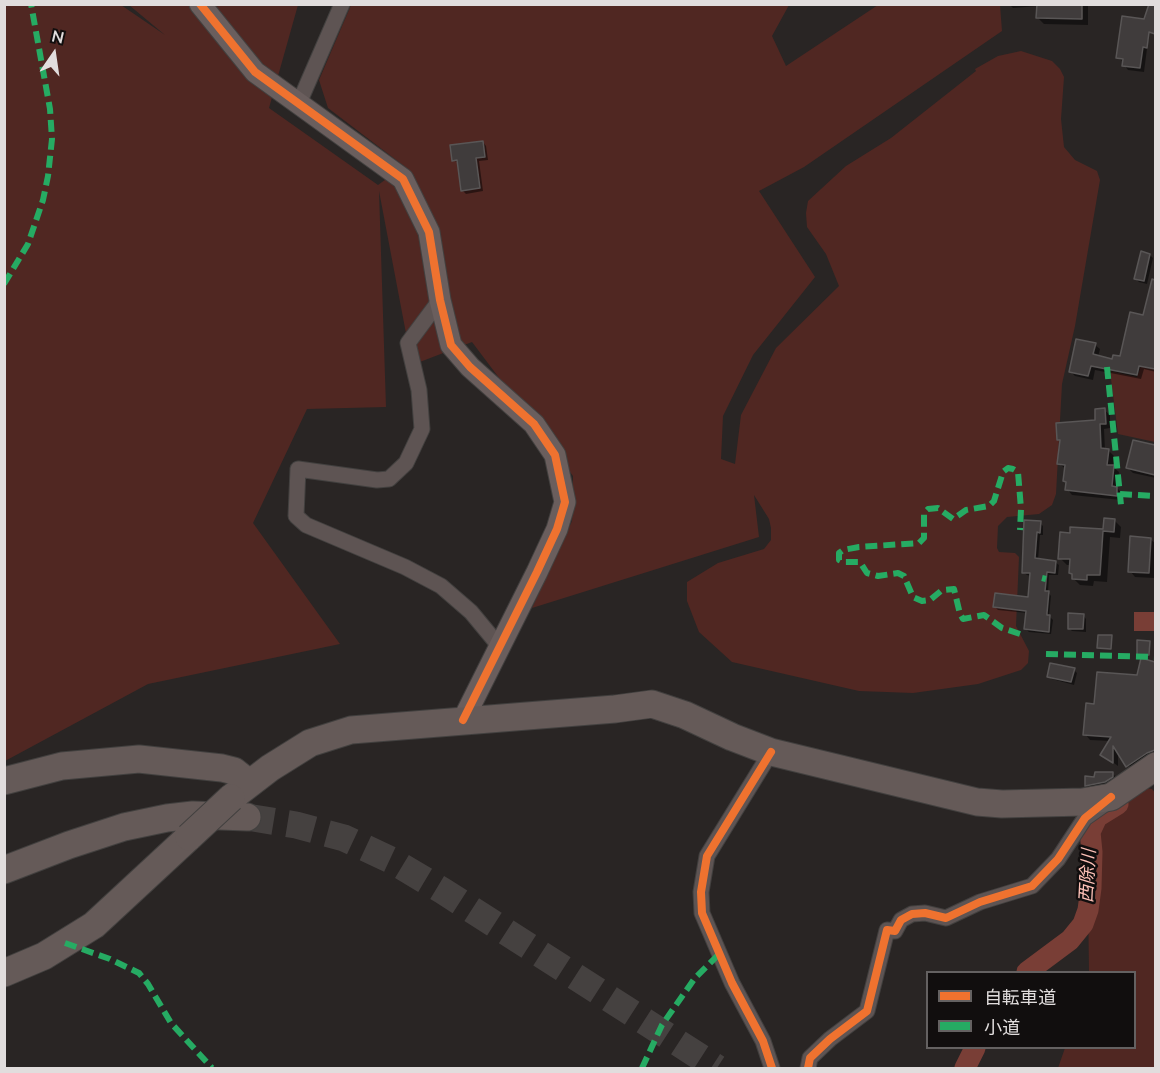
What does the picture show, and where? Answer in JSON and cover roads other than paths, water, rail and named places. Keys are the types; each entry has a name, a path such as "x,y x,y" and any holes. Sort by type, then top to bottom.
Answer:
{"highway":[{"path":"4,973 44,956 94,925 189,837 242,800 270,768 310,743 351,730 652,704 685,715 771,752 977,802 1002,804 1083,802 1111,797 1155,766"},
{"path":"4,780 62,766 140,759 234,771 242,800"},
{"path":"4,791 43,779 72,774 138,768 175,771 242,800"},
{"path":"4,870 100,834 167,818 193,815 242,800"},
{"path":"4,889 100,834"},
{"path":"4,859 40,846 69,845"}],"street":[{"path":"200,4 255,72 403,179 429,232 440,300 451,345 470,367 534,424 555,455 565,502 557,529 463,720"},
{"path":"299,103 342,4"},
{"path":"440,300 408,343 419,390 422,429 406,463 389,479 377,480 298,469 296,516 306,525 405,567 441,585 471,612 500,647"},
{"path":"771,752 707,856 701,891 702,913 732,983 763,1041 772,1068"},
{"path":"808,1068 810,1058 830,1039 867,1011 887,930 895,931 901,920 912,914 925,913 946,918 980,902 1032,886 1058,858 1086,818 1111,797"}],"waterway":[{"name":"西除川","path":"1028,971 1070,940 1083,924 1088,910 1091,888 1090,832 1097,817 1118,804"},
{"name":"西除川","path":"965,1068 974,1049"}],"tunnel":[{"path":"247,817 296,825 344,838 391,860 443,891 717,1068"}]}
